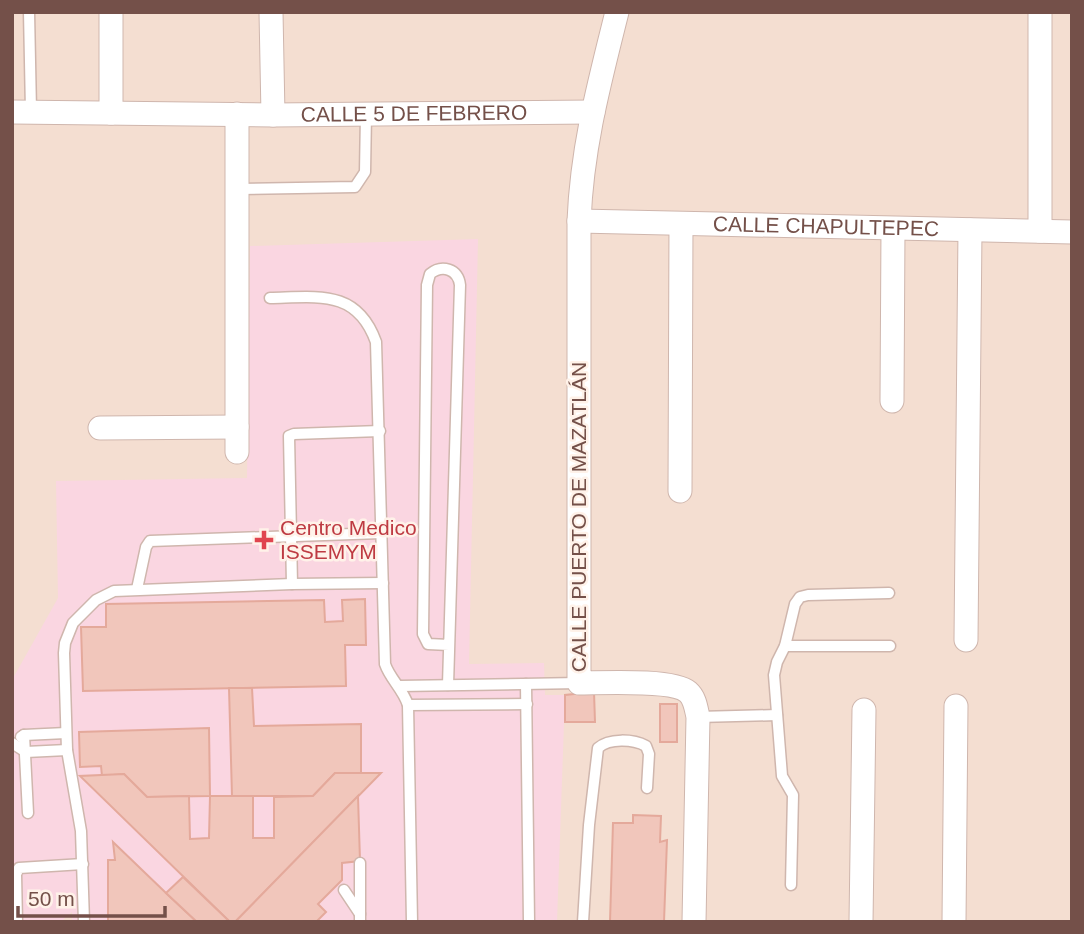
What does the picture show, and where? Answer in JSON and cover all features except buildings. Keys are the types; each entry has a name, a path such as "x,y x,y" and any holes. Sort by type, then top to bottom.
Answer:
{"street":[{"path":"111,12 111,113"},
{"path":"271,12 273,115"},
{"name":"CALLE PUERTO DE MAZATLÁN","path":"617,12 582,165 579,221 579,683 672,684 692,696 698,717"},
{"path":"1040,12 1040,231"},
{"name":"CALLE 5 DE FEBRERO","path":"22,111 273,115 593,112"},
{"path":"237,114 237,452"},
{"name":"CALLE CHAPULTEPEC","path":"579,221 1072,232"},
{"path":"680,491 681,224"},
{"path":"892,401 893,229"},
{"path":"966,640 970,230"},
{"path":"100,428 237,427"},
{"path":"954,922 956,706"},
{"path":"861,922 864,710"},
{"path":"694,922 698,717"}],"lane":[{"path":"22,111 29,12"},
{"path":"237,189 355,187 365,172 366,114"},
{"path":"448,685 460,285 456,273 441,269 430,274 427,285 422,634 428,644 449,645"},
{"path":"270,298 327,298 343,301 366,319 376,342 385,664 400,686 408,705 412,922"},
{"path":"292,584 289,436 380,431"},
{"path":"136,589 146,547 150,541 381,533"},
{"path":"84,922 81,831 66,733 64,653 73,623 104,595 136,589 383,583"},
{"path":"791,885 793,796 782,776 774,675 785,646 795,604 803,596 889,593"},
{"path":"785,646 890,646"},
{"path":"400,686 579,683"},
{"path":"526,684 529,922"},
{"path":"408,705 527,704"},
{"path":"698,717 777,715"},
{"path":"66,733 24,735 12,743 26,752 67,750"},
{"path":"24,735 27,813"},
{"path":"583,922 589,825 598,748 609,742 640,742 646,746 649,754 648,789"},
{"path":"360,863 360,918"},
{"path":"17,922 16,874 19,868 83,864"},
{"path":"344,890 360,918"}],"shaded area":[{"path":"12,12 1072,12 1072,922 12,922"},
{"name":"Centro Medico ISSEMYM","path":"478,239 469,664 544,663 545,695 565,695 557,922 72,922 72,912 61,922 12,922 12,680 58,598 56,481 247,478 250,246"}],"place":[{"name":"Centro Medico ISSEMYM","path":"264,540"}]}
